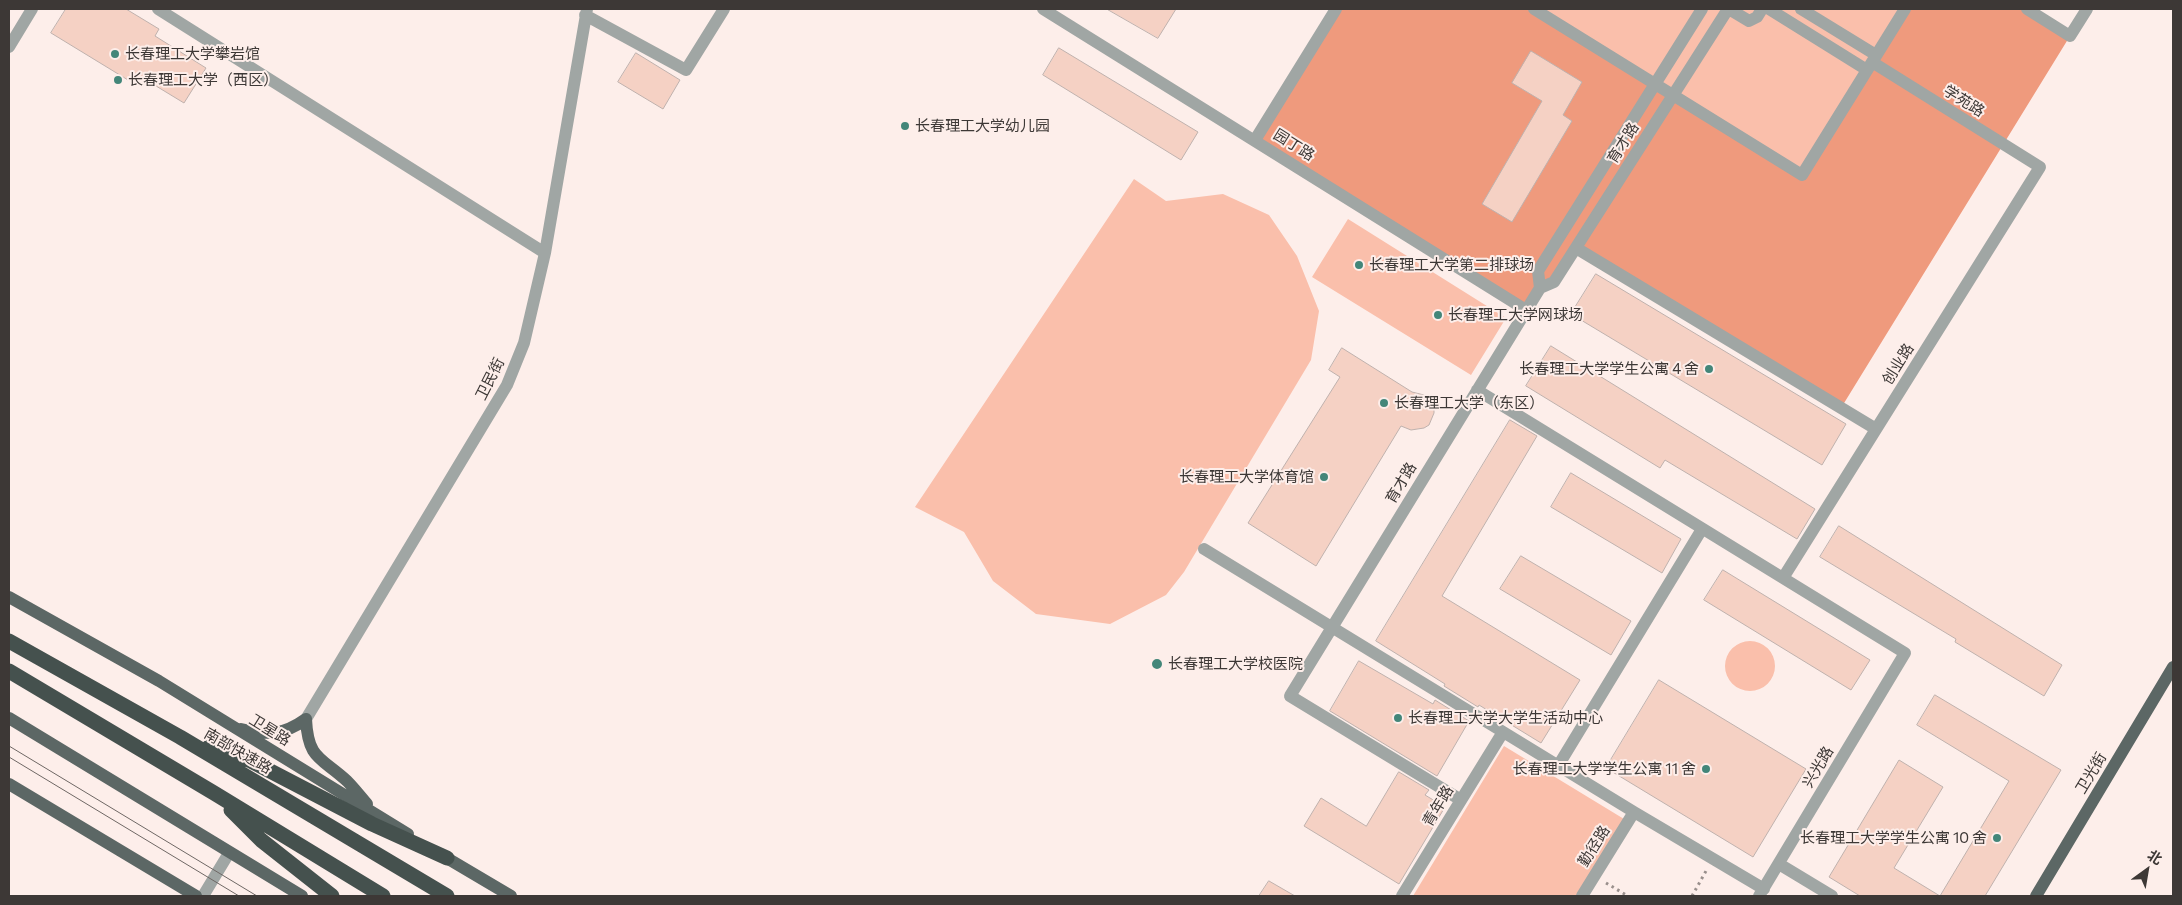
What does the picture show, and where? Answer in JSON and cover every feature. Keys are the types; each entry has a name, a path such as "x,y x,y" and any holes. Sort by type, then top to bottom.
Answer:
{"highway":[{"name":"南部快速路","path":"9,641 180,737 447,896"},
{"path":"9,672 86,716 383,896"},
{"path":"180,737 252,761 372,824 447,858"},
{"path":"214,793 261,840 332,896"}],"main road":[{"name":"卫星路","path":"9,597 159,681 511,896"},
{"name":"卫光街","path":"2036,896 2173,667"},
{"path":"9,718 228,853 302,896"},
{"path":"234,727 272,733 290,730 306,719"},
{"path":"306,719 307,737 322,762 346,780 377,815"},
{"path":"9,784 196,896"}],"street":[{"path":"9,47 32,9"},
{"path":"158,9 545,253"},
{"path":"586,12 686,70 724,9"},
{"path":"1255,140 1336,9"},
{"path":"1534,9 1802,175 1905,9"},
{"name":"育才路","path":"1540,288 1538,271 1702,9"},
{"path":"1729,9 1748,21 1757,17 1762,9"},
{"name":"育才路","path":"1461,800 1290,696 1540,288 1554,282 1729,9"},
{"name":"学苑路","path":"1769,9 1871,62 2040,167"},
{"name":"学苑路","path":"1801,9 1871,62"},
{"path":"2026,9 2070,36 2087,9"},
{"name":"园丁路","path":"1049,10 1526,310"},
{"name":"卫民街","path":"306,719 507,385 524,344 545,253 586,12"},
{"name":"创业路","path":"1783,578 2040,167"},
{"path":"1576,248 1876,429"},
{"path":"1477,390 1783,578"},
{"path":"1558,766 1702,529"},
{"path":"1204,549 1713,859 1762,892"},
{"name":"兴光路","path":"1762,892 1905,654 1783,578"},
{"name":"青年路","path":"1402,896 1502,732"},
{"name":"勤径路","path":"1582,896 1634,812"},
{"path":"203,896 228,853"},
{"path":"1779,864 1832,896"}],"path":[{"path":"1692,896 1713,859"},
{"path":"1594,876 1628,896"}],"shaded area":[{"path":"1336,9 1534,9 1802,175 1905,9 2027,9 2070,36 1841,408 1576,248 1526,310 1255,140"},
{"path":"1534,9 1905,9 1802,175"},
{"path":"1134,179 1166,201 1223,194 1269,215 1297,256 1319,311 1311,360 1184,572 1166,595 1110,624 1036,614 993,581 964,532 915,507"},
{"name":"长春理工大学网球场","path":"1348,219 1506,318 1471,375 1312,277"},
{"path":"1755,641 1768,648 1774,656 1774,676 1768,684 1760,690 1745,691 1732,684 1726,676 1725,661 1732,648 1740,642"},
{"path":"1504,746 1624,819 1577,896 1413,896"}],"building":[{"name":"长春理工大学攀岩馆","path":"66,9 126,9 159,29 155,36 206,68 184,103 133,72 128,80 51,33"},
{"path":"1107,9 1176,9 1158,38"},
{"path":"1059,48 1198,132 1181,160 1043,75"},
{"path":"1531,51 1582,82 1563,115 1572,121 1512,222 1482,204 1542,101 1512,83"},
{"path":"636,53 680,80 663,109 618,82"},
{"name":"长春理工大学学生公寓 4 舍","path":"1596,274 1846,424 1822,465 1571,314"},
{"path":"1551,346 1815,509 1797,539 1665,460 1660,468 1526,386"},
{"name":"长春理工大学体育馆","path":"1342,348 1412,392 1428,396 1434,407 1434,413 1429,425 1424,428 1411,430 1401,426 1316,566 1248,523 1340,377 1329,370"},
{"path":"1510,420 1537,436 1442,596 1580,680 1541,743 1444,686 1445,684 1376,641"},
{"path":"1571,473 1681,539 1662,573 1551,507"},
{"path":"1839,526 2062,665 2044,696 1955,642 1956,639 1820,557"},
{"path":"1521,556 1631,621 1611,655 1500,589"},
{"path":"1723,570 1870,660 1851,690 1704,600"},
{"name":"长春理工大学大学生活动中心","path":"1359,661 1433,704 1435,700 1469,721 1437,776 1330,711"},
{"name":"长春理工大学学生公寓 11 舍","path":"1659,680 1806,769 1753,857 1606,768"},
{"name":"长春理工大学学生公寓 10 舍","path":"1935,695 2061,770 1985,896 1940,896 2009,781 1917,725"},
{"path":"1899,760 1943,787 1894,868 1940,896 1860,896 1829,877"},
{"path":"1399,772 1429,790 1425,795 1445,807 1399,884 1304,826 1321,798 1366,826"},
{"path":"1269,881 1295,896 1259,896"}],"tram line":[{"path":"9,746 257,896"},
{"path":"9,757 239,896"}],"place":[{"name":"长春理工大学攀岩馆","path":"115,54"},
{"name":"长春理工大学（西区）","path":"118,80"},
{"name":"长春理工大学幼儿园","path":"905,126"},
{"name":"长春理工大学第二排球场","path":"1359,265"},
{"name":"长春理工大学网球场","path":"1438,315"},
{"name":"长春理工大学学生公寓 4 舍","path":"1709,369"},
{"name":"长春理工大学（东区）","path":"1384,403"},
{"name":"长春理工大学体育馆","path":"1324,477"},
{"name":"长春理工大学校医院","path":"1157,664"},
{"name":"长春理工大学大学生活动中心","path":"1398,718"},
{"name":"长春理工大学学生公寓 11 舍","path":"1706,769"},
{"name":"长春理工大学学生公寓 10 舍","path":"1997,838"}]}
